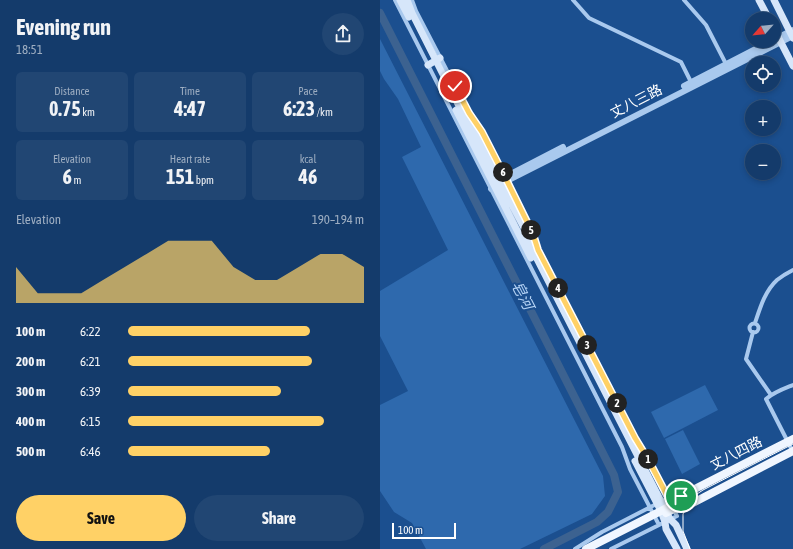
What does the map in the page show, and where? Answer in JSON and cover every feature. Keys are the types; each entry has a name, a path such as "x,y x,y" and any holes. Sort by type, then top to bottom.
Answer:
{"main road":[{"path":"400,0 499,183 664,512 676,525 687,549"},
{"path":"407,0 434,62"},
{"path":"759,0 765,12"},
{"path":"774,0 792,34"},
{"path":"781,48 793,66"},
{"name":"丈八四路","path":"596,549 664,512 681,496 790,440"},
{"name":"丈八四路","path":"586,549 664,512 687,506 793,451"},
{"path":"664,512 666,529 677,549"}],"street":[{"path":"395,0 434,62 482,132 499,183 533,234 538,250 635,438 649,461 664,512"},
{"path":"412,0 434,62"},
{"path":"573,0 589,18 681,62 691,82"},
{"path":"684,0 706,25 726,64"},
{"name":"丈八三路","path":"781,38 792,34"},
{"name":"丈八三路","path":"499,183 691,82 759,48"},
{"name":"丈八三路","path":"499,183 761,48"},
{"path":"771,395 746,359 753,332 757,331 758,329 758,326 755,323 761,305 776,281 793,270"},
{"path":"793,386 779,390 766,399 790,440 793,451"},
{"path":"574,549 602,532 664,512"},
{"path":"612,549 664,512"}],"shaded area":[{"path":"380,39 603,476 605,496 592,514 520,549 426,549 412,523 394,512 380,491 380,405 408,391 380,336 380,291 448,250 402,157 421,147 398,99 380,71"},
{"path":"705,385 718,410 664,438 651,412"},
{"path":"683,430 700,464 682,474 665,439"}],"waterway":[{"name":"皂河","path":"380,13 614,475 618,492 608,512 597,522 544,549"}],"tram line":[{"path":"690,549 683,531 683,514 691,498 703,490 793,444"}],"route":[{"path":"455,86 469,113 482,132 533,234 538,250 635,438 672,505 681,496"}]}
